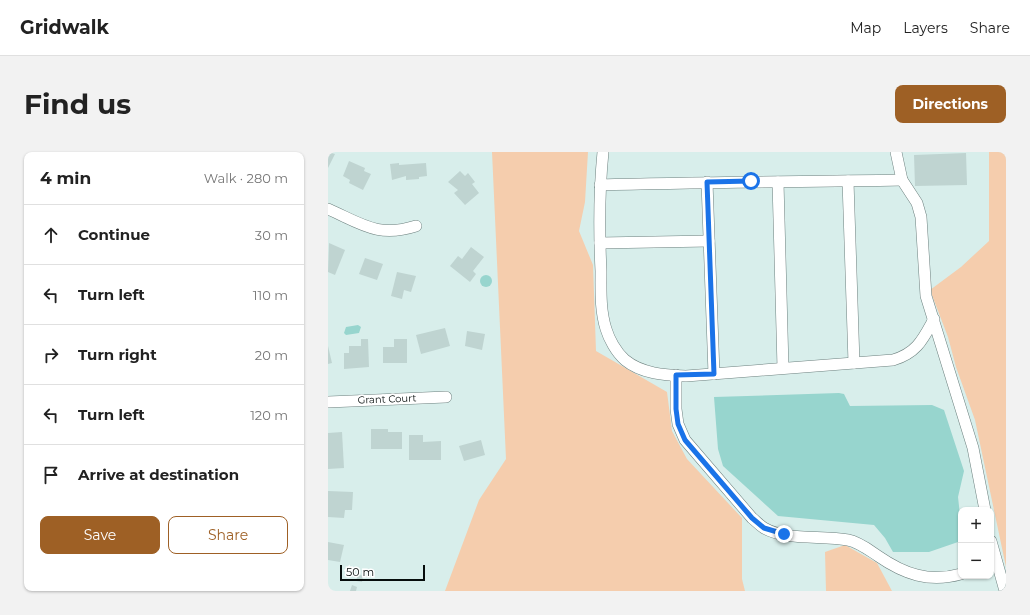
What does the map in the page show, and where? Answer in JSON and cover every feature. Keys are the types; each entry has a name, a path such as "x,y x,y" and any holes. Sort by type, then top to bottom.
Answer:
{"street":[{"path":"603,152 600,185 602,311 606,329 614,347 625,360 643,370 663,375 714,374 894,360 906,356 917,347 934,319"},
{"path":"896,152 902,180 917,203 921,217 926,296 973,448 984,507"},
{"path":"600,185 707,182 902,180"},
{"path":"848,181 854,363"},
{"path":"707,182 714,374"},
{"path":"778,182 784,368"},
{"path":"328,209 383,231 400,231 416,226"},
{"path":"600,243 709,241"},
{"path":"676,375 676,409 678,424 685,440 752,518 764,528 784,534 850,540 866,548 896,569 912,575 931,577 958,574"},
{"name":"Grant Court","path":"328,402 446,398"},
{"path":"994,564 1005,591"}],"shaded area":[{"path":"492,152 588,152 585,202 579,231 593,265 596,351 667,392 672,431 687,459 742,518 742,579 745,591 445,591 479,500 506,459"},
{"path":"989,152 1006,152 1006,567 975,420 956,367 948,337 930,290 961,267 989,241"},
{"path":"845,545 877,563 892,591 826,591 825,552"}],"water":[{"path":"484,275 488,275 492,281 488,287 484,287 480,283 480,279"},
{"path":"358,325 361,327 359,333 346,335 344,333 346,327"},
{"path":"839,393 844,394 850,406 932,405 944,410 964,471 958,497 958,542 929,552 893,552 885,538 874,525 778,516 723,466 718,449 714,397"}],"building":[{"path":"328,152 335,154 328,168"},
{"path":"966,153 967,185 915,186 914,155"},
{"path":"349,161 365,168 364,171 371,174 363,190 349,183 350,180 343,176"},
{"path":"399,163 399,165 426,163 427,176 419,177 419,179 406,180 406,176 392,180 390,164"},
{"path":"460,171 465,176 468,173 475,182 472,184 479,193 465,205 454,193 458,190 448,182"},
{"path":"329,243 345,250 335,275 328,272"},
{"path":"471,247 484,257 473,271 476,274 470,282 450,266 458,256 462,259"},
{"path":"365,258 383,264 377,280 359,274"},
{"path":"397,272 416,276 411,292 404,290 402,299 391,296"},
{"path":"445,328 450,346 421,354 416,335"},
{"path":"467,331 485,334 482,350 465,346"},
{"path":"361,339 368,339 369,367 344,369 344,353 349,353 349,346 361,346"},
{"path":"394,339 407,339 407,363 383,363 383,347 394,347"},
{"path":"328,346 332,363 328,364"},
{"path":"371,429 388,429 388,432 402,432 402,449 371,449"},
{"path":"342,432 344,468 328,469 328,433"},
{"path":"409,435 423,435 423,442 441,441 441,460 409,460"},
{"path":"481,440 485,455 464,461 459,446"},
{"path":"328,491 353,492 352,510 345,510 344,518 328,517"},
{"path":"328,542 344,545 340,562 328,560"},
{"path":"358,574 363,576 362,582 356,581"},
{"path":"352,585 357,587 356,591 350,591"}],"route":[{"path":"751,181 707,182 714,374 686,376 676,375 676,409 678,424 685,440 752,518 764,528 784,534"}]}
